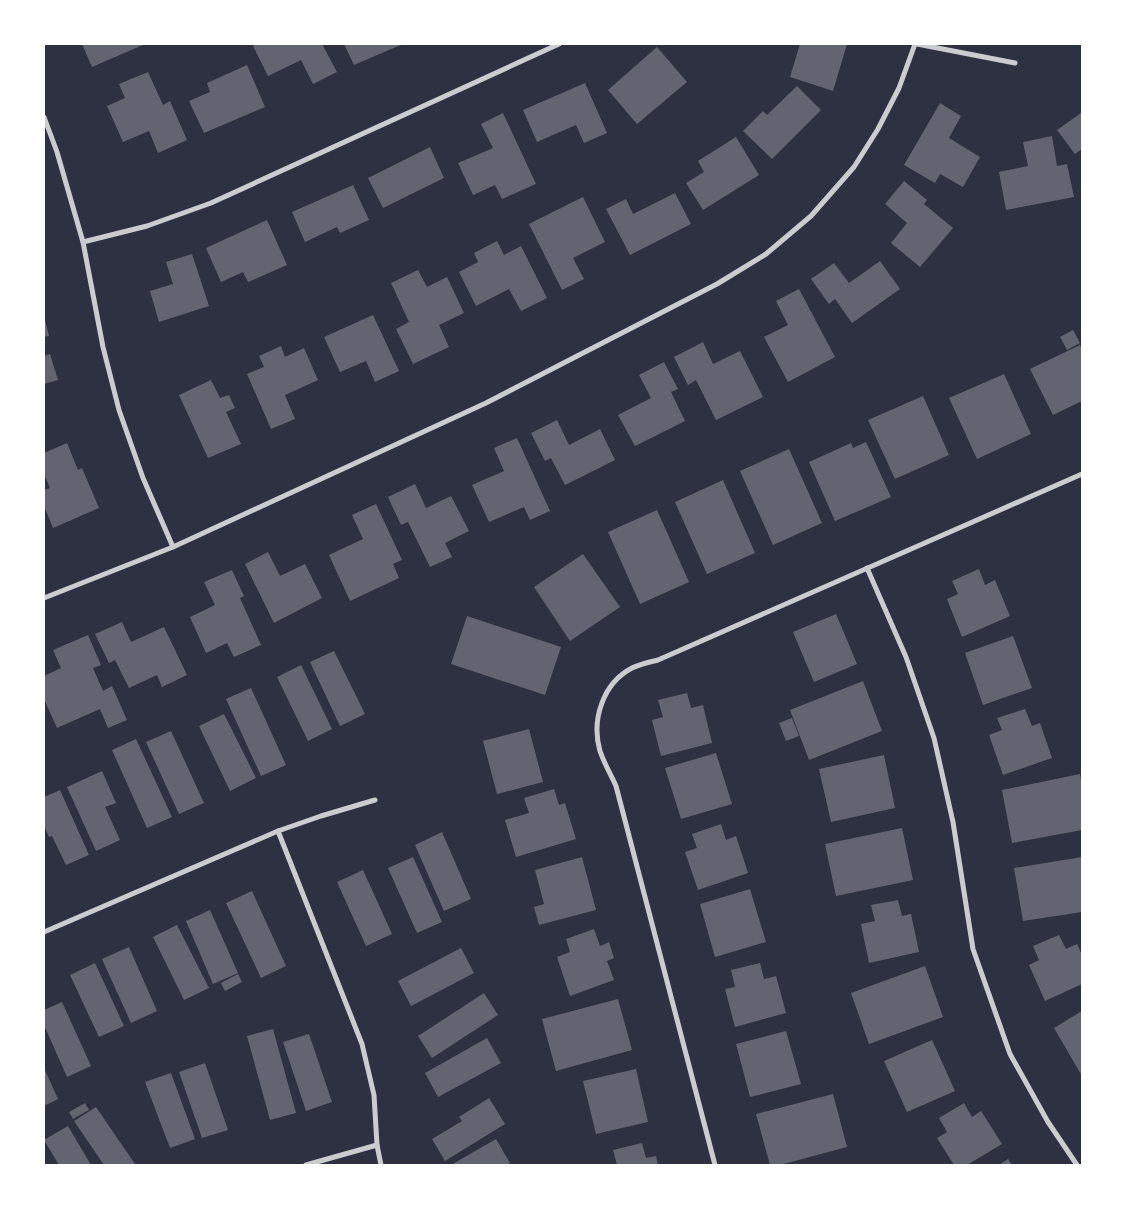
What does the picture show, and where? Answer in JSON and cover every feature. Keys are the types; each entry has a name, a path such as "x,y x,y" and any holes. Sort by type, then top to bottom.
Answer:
{"street":[{"path":"83,242 147,226 211,203 559,44"},
{"path":"44,598 173,547 486,403 717,284 766,254 811,216 854,166 878,130 899,88 916,44 1016,63"},
{"path":"44,117 57,152 83,242 103,347 119,410 142,478 173,547"},
{"path":"715,1165 616,786 600,751 596,730 602,703 609,689 619,677 633,667 658,660 1082,474"},
{"path":"868,568 906,657 934,738 953,822 973,949 1010,1054 1048,1122 1077,1165"},
{"path":"44,932 278,830 375,800"},
{"path":"278,830 362,1044 374,1095 377,1145 381,1165"},
{"path":"306,1165 377,1145"}],"building":[{"path":"82,44 145,44 92,67"},
{"path":"257,44 322,44 337,72 313,84 301,60 268,76 253,46"},
{"path":"344,44 403,44 354,65"},
{"path":"800,44 847,44 833,91 790,77"},
{"path":"657,47 687,82 637,124 608,90"},
{"path":"247,65 265,107 204,133 189,101 210,92 207,83"},
{"path":"148,72 163,105 170,101 187,140 158,153 149,131 123,142 107,106 125,98 119,84"},
{"path":"585,83 607,133 584,143 576,125 537,142 523,110"},
{"path":"797,86 821,110 772,159 743,131 763,111 767,115"},
{"path":"940,103 961,116 949,138 980,157 963,187 940,174 935,183 904,165"},
{"path":"503,113 536,184 502,199 495,185 473,195 458,163 493,148 481,124"},
{"path":"1081,113 1082,149 1075,154 1057,130"},
{"path":"1052,136 1057,166 1067,164 1074,197 1006,210 999,172 1028,166 1023,142"},
{"path":"736,137 759,175 703,210 686,183 704,172 698,161"},
{"path":"430,147 444,178 383,208 368,178"},
{"path":"904,181 927,200 924,204 953,228 920,267 891,243 907,223 885,204"},
{"path":"353,185 369,220 340,233 337,227 305,242 292,212"},
{"path":"675,193 691,224 630,255 606,209 626,199 633,214"},
{"path":"583,197 605,242 573,258 584,279 562,290 529,224"},
{"path":"267,220 287,265 248,282 243,272 221,282 206,248"},
{"path":"497,241 504,255 521,246 547,298 521,311 509,289 476,306 459,272 478,262 474,253"},
{"path":"192,254 209,306 159,322 150,291 173,284 166,262"},
{"path":"880,261 900,289 852,323 835,299 829,304 811,279 834,263 849,283"},
{"path":"418,270 427,287 447,277 464,313 439,325 449,347 413,364 396,329 409,322 391,283"},
{"path":"799,289 835,357 788,382 764,337 788,325 776,301"},
{"path":"373,315 399,371 375,382 366,361 340,372 324,337"},
{"path":"44,316 49,336 44,337"},
{"path":"1073,330 1080,343 1067,350 1060,337"},
{"path":"703,342 713,364 740,351 763,397 716,420 696,380 688,385 674,357"},
{"path":"1080,345 1082,350 1082,401 1053,415 1030,369"},
{"path":"281,346 285,357 304,348 318,380 285,395 295,419 271,429 247,374 264,367 259,356"},
{"path":"50,354 58,380 44,384 44,356"},
{"path":"664,362 678,389 671,392 685,421 635,446 618,415 651,398 639,375"},
{"path":"1004,374 1031,434 977,459 949,398"},
{"path":"211,380 220,398 229,395 235,408 226,412 241,444 208,458 179,395"},
{"path":"923,396 949,455 895,479 868,420"},
{"path":"557,420 569,445 600,429 615,460 565,485 551,458 545,461 531,433"},
{"path":"517,438 550,511 530,520 524,507 489,522 472,485 504,471 494,448"},
{"path":"866,442 891,497 835,521 809,462 851,443 853,448"},
{"path":"67,443 78,470 82,468 99,508 53,528 44,506 44,490 50,488 44,474 44,453"},
{"path":"789,449 822,523 773,545 740,471"},
{"path":"723,480 755,553 707,574 675,502"},
{"path":"415,484 426,508 451,496 469,531 445,543 452,557 430,567 408,522 401,525 388,497"},
{"path":"376,504 402,560 393,564 399,578 350,601 329,555 363,539 352,515"},
{"path":"657,510 689,582 640,604 608,532"},
{"path":"268,552 280,576 305,564 322,598 274,623 245,564"},
{"path":"583,554 620,607 570,641 534,587"},
{"path":"979,569 985,585 995,580 1010,616 962,637 947,599 958,594 952,581"},
{"path":"232,570 244,596 240,598 261,645 234,657 227,643 206,653 190,617 215,605 204,582"},
{"path":"836,614 857,664 814,682 793,632"},
{"path":"467,616 561,647 545,695 451,664"},
{"path":"122,622 131,642 164,627 187,675 162,687 157,675 129,688 115,660 109,663 95,634"},
{"path":"88,635 101,665 93,668 103,691 112,686 127,720 108,728 100,709 57,728 44,699 44,676 61,668 53,650"},
{"path":"1013,636 1032,688 983,705 965,653"},
{"path":"334,651 365,714 340,726 310,662"},
{"path":"301,665 332,729 308,741 277,677"},
{"path":"863,681 882,731 809,760 790,710"},
{"path":"251,688 286,765 261,776 226,699"},
{"path":"687,693 691,708 703,705 712,743 661,756 652,720 663,717 658,700"},
{"path":"1025,709 1032,726 1040,723 1052,758 1003,775 989,735 1002,730 997,718"},
{"path":"224,714 256,778 230,791 199,726"},
{"path":"792,718 799,736 786,741 779,723"},
{"path":"529,729 543,782 497,794 483,741"},
{"path":"171,731 204,803 179,814 146,742"},
{"path":"136,739 172,817 147,828 112,750"},
{"path":"716,753 732,804 681,819 665,768"},
{"path":"884,755 895,808 831,822 819,769"},
{"path":"102,771 116,803 105,807 120,840 96,851 67,787"},
{"path":"1080,774 1082,787 1082,830 1012,843 1002,790"},
{"path":"554,789 559,805 565,803 576,839 516,857 505,820 529,813 524,798"},
{"path":"60,790 89,855 66,865 52,836 49,837 44,826 44,797"},
{"path":"721,824 726,840 736,836 748,873 698,890 685,852 697,848 692,834"},
{"path":"902,828 913,880 836,896 825,844"},
{"path":"442,832 471,899 444,911 415,845"},
{"path":"413,857 442,922 417,933 388,868"},
{"path":"582,857 596,910 539,925 534,907 544,904 535,870"},
{"path":"1082,857 1082,912 1023,921 1014,868"},
{"path":"363,870 392,934 366,946 337,882"},
{"path":"750,889 766,942 715,957 700,904"},
{"path":"252,891 286,966 261,978 226,903"},
{"path":"898,900 902,916 911,914 919,952 869,963 861,924 875,921 871,905"},
{"path":"210,910 238,973 213,984 186,921"},
{"path":"177,925 209,988 184,1000 153,937"},
{"path":"594,929 600,946 609,942 614,958 607,961 614,980 570,996 557,957 570,952 566,939"},
{"path":"1059,935 1066,949 1077,944 1082,955 1082,984 1045,1001 1029,965 1039,960 1033,946"},
{"path":"129,947 157,1011 131,1023 102,959"},
{"path":"461,948 474,973 411,1006 398,981"},
{"path":"95,963 124,1026 99,1037 70,975"},
{"path":"760,963 764,979 776,976 786,1013 735,1027 725,989 735,987 731,970"},
{"path":"925,966 943,1017 869,1044 851,993"},
{"path":"238,974 242,982 225,991 221,983"},
{"path":"484,993 498,1015 432,1058 418,1036"},
{"path":"618,999 632,1050 556,1071 542,1019"},
{"path":"62,1002 91,1066 67,1077 44,1025 44,1010"},
{"path":"1082,1011 1082,1076 1054,1028"},
{"path":"273,1029 296,1113 270,1120 247,1036"},
{"path":"786,1031 801,1084 750,1097 736,1044"},
{"path":"309,1034 332,1102 306,1111 283,1042"},
{"path":"487,1038 501,1063 438,1097 425,1073"},
{"path":"932,1040 955,1091 907,1112 884,1061"},
{"path":"205,1063 228,1130 202,1138 179,1072"},
{"path":"44,1068 58,1099 44,1106"},
{"path":"636,1069 648,1122 596,1134 583,1081"},
{"path":"171,1073 195,1139 170,1148 145,1082"},
{"path":"833,1094 847,1147 780,1165 770,1165 756,1114"},
{"path":"489,1098 505,1124 445,1161 432,1139 462,1121 459,1117"},
{"path":"85,1103 89,1110 73,1119 69,1112"},
{"path":"964,1103 972,1117 981,1111 1002,1144 967,1165 954,1165 937,1138 947,1132 939,1118"},
{"path":"96,1107 135,1164 104,1165 74,1121"},
{"path":"68,1126 91,1165 59,1165 44,1140"},
{"path":"496,1139 510,1163 505,1165 451,1165"},
{"path":"642,1143 646,1158 656,1156 658,1165 617,1165 613,1150"},
{"path":"1008,1159 1012,1165 999,1165"}]}
